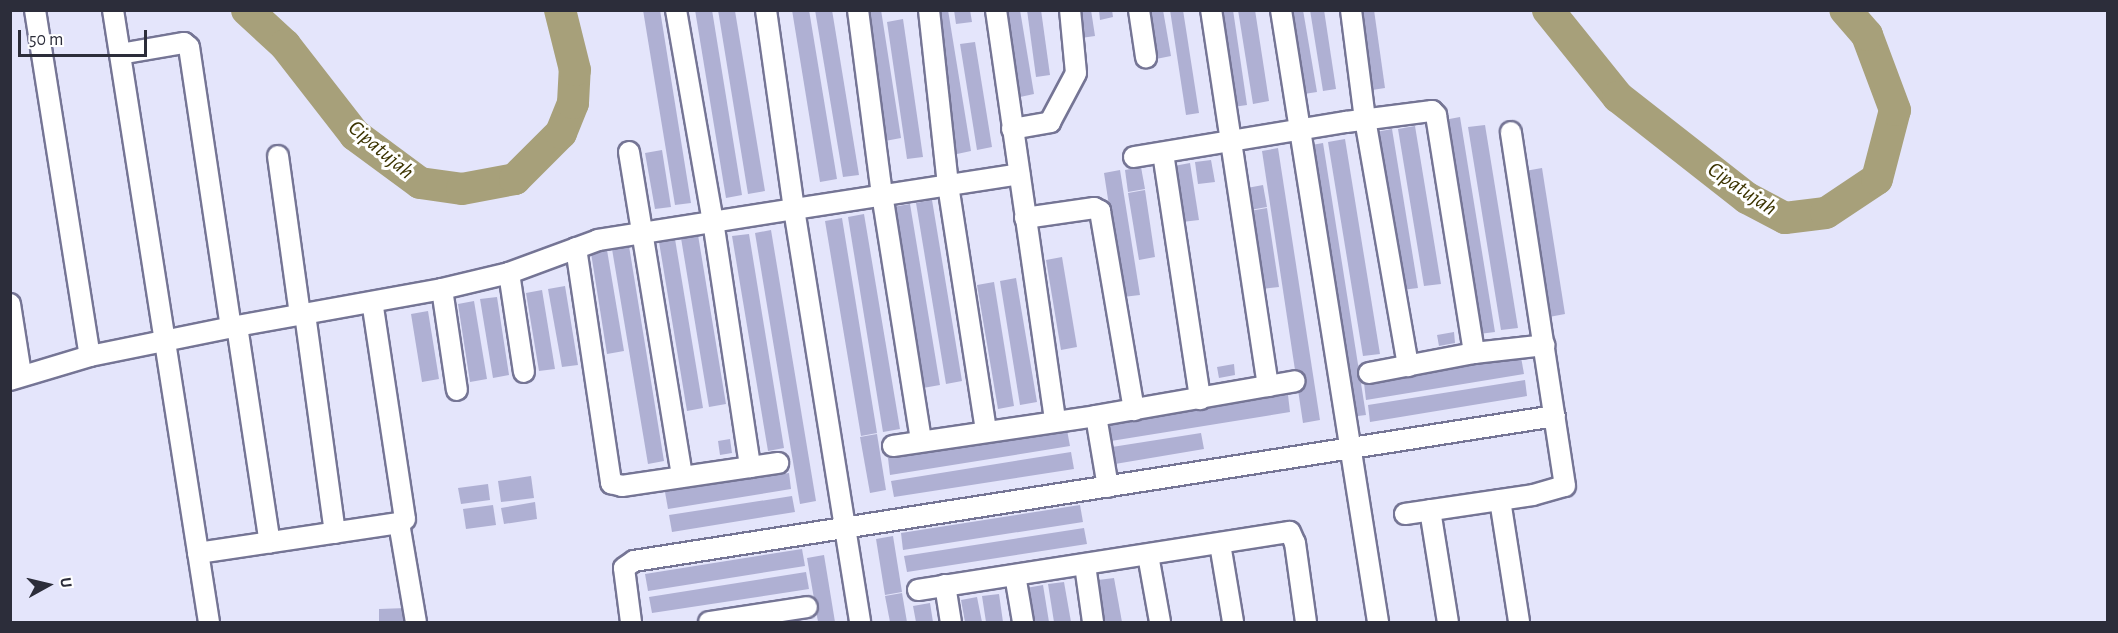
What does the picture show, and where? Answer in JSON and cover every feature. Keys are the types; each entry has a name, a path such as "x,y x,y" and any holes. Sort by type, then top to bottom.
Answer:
{"street":[{"path":"35,10 90,356"},
{"path":"113,10 209,622"},
{"path":"676,10 713,221 750,468"},
{"path":"766,10 794,209 860,622"},
{"path":"858,10 882,194 921,441"},
{"path":"929,10 948,185 986,431"},
{"path":"996,10 1055,420"},
{"path":"1012,129 1050,122 1076,73 1070,10"},
{"path":"1139,10 1146,57"},
{"path":"1211,10 1268,386"},
{"path":"1281,10 1378,622"},
{"path":"1351,10 1365,119 1408,366"},
{"path":"120,54 184,43 189,47 270,543"},
{"path":"1134,157 1429,110 1436,115 1474,353"},
{"path":"1405,514 1500,500 1565,486 1511,132"},
{"path":"629,152 682,477"},
{"path":"1163,153 1200,399"},
{"path":"278,156 335,533"},
{"path":"10,304 16,377 90,356 234,326 442,289 509,273 598,240 1019,174"},
{"path":"1025,218 1094,208 1100,211 1134,410"},
{"path":"576,248 609,480 613,485 622,486 778,463"},
{"path":"509,273 524,372"},
{"path":"442,289 457,390"},
{"path":"198,553 399,523 405,515 372,302"},
{"path":"1369,373 1474,353 1545,345"},
{"path":"893,446 1134,410 1295,381"},
{"path":"1096,416 1108,487"},
{"path":"631,622 624,576 624,568 630,562 1555,416"},
{"path":"1500,500 1519,622"},
{"path":"1430,510 1448,622"},
{"path":"399,523 416,622"},
{"path":"918,590 1290,532 1295,543 1306,622"},
{"path":"1220,544 1233,622"},
{"path":"1148,555 1160,622"},
{"path":"1085,565 1094,622"},
{"path":"1015,575 1023,622"},
{"path":"945,585 951,622"},
{"path":"709,622 776,617 807,607"}],"building":[{"path":"643,10 660,10 691,203 675,205"},
{"path":"695,10 712,10 742,195 726,198"},
{"path":"718,10 735,11 765,191 748,194"},
{"path":"792,10 809,10 837,179 820,182"},
{"path":"815,10 832,10 859,175 843,177"},
{"path":"864,10 881,10 901,138 885,141"},
{"path":"934,10 948,10 971,151 957,154"},
{"path":"954,10 970,10 972,22 956,24"},
{"path":"1006,10 1020,10 1034,94 1020,97"},
{"path":"1027,10 1041,10 1050,75 1036,77"},
{"path":"1076,10 1091,10 1095,36 1081,38"},
{"path":"1099,10 1112,10 1113,17 1100,20"},
{"path":"1148,10 1163,10 1171,56 1156,59"},
{"path":"1170,10 1183,10 1199,113 1186,115"},
{"path":"1219,10 1233,10 1247,105 1233,107"},
{"path":"1238,10 1255,10 1269,101 1253,104"},
{"path":"1291,10 1303,10 1317,92 1304,94"},
{"path":"1310,10 1324,10 1336,89 1323,91"},
{"path":"1361,10 1374,10 1385,88 1372,90"},
{"path":"903,19 923,157 907,159 887,22"},
{"path":"975,42 992,147 977,150 960,44"},
{"path":"1460,117 1495,332 1479,334 1444,120"},
{"path":"1485,125 1518,328 1501,330 1468,127"},
{"path":"1415,126 1441,284 1424,286 1398,129"},
{"path":"1392,129 1418,288 1402,290 1376,132"},
{"path":"1345,139 1380,354 1363,356 1328,142"},
{"path":"1323,143 1366,415 1350,417 1306,146"},
{"path":"1278,148 1320,420 1303,423 1262,151"},
{"path":"662,150 671,207 655,209 645,153"},
{"path":"1211,160 1215,182 1198,184 1195,162"},
{"path":"1190,163 1199,220 1182,222 1174,166"},
{"path":"1141,167 1145,189 1128,192 1125,170"},
{"path":"1542,168 1565,314 1549,317 1525,171"},
{"path":"1120,170 1140,295 1123,297 1104,173"},
{"path":"1263,185 1267,207 1250,210 1247,188"},
{"path":"1145,190 1155,257 1139,260 1128,193"},
{"path":"932,200 962,381 946,384 916,203"},
{"path":"910,204 940,385 923,388 893,207"},
{"path":"1267,208 1279,287 1262,289 1250,211"},
{"path":"864,214 900,429 883,432 848,217"},
{"path":"842,218 877,433 861,436 825,221"},
{"path":"771,230 816,501 800,504 755,233"},
{"path":"749,234 784,448 768,451 732,236"},
{"path":"698,235 726,404 709,407 681,238"},
{"path":"675,239 703,408 687,411 659,242"},
{"path":"629,246 664,461 648,464 612,249"},
{"path":"607,250 624,351 607,354 591,253"},
{"path":"1062,257 1077,347 1061,350 1046,260"},
{"path":"1016,278 1037,402 1020,405 1000,281"},
{"path":"994,282 1014,406 998,409 977,285"},
{"path":"565,286 578,365 562,367 548,289"},
{"path":"542,290 555,369 539,371 526,293"},
{"path":"497,297 509,375 493,378 480,299"},
{"path":"474,301 487,379 470,382 458,304"},
{"path":"428,311 439,379 422,382 411,314"},
{"path":"1454,332 1455,343 1439,346 1437,335"},
{"path":"1521,357 1524,374 1366,400 1364,383"},
{"path":"1234,364 1235,375 1219,378 1217,367"},
{"path":"1525,380 1527,396 1370,422 1368,405"},
{"path":"1288,395 1290,412 1111,441 1108,425"},
{"path":"1067,430 1070,446 890,475 888,458"},
{"path":"1201,433 1204,449 1115,464 1112,447"},
{"path":"877,434 886,490 870,493 860,437"},
{"path":"730,439 732,453 720,455 718,441"},
{"path":"1071,452 1074,469 894,497 891,481"},
{"path":"789,473 791,489 668,509 665,492"},
{"path":"531,476 534,498 501,502 498,481"},
{"path":"488,484 490,500 461,504 458,488"},
{"path":"792,496 795,512 672,532 669,515"},
{"path":"535,502 537,519 504,524 501,508"},
{"path":"493,505 496,525 466,529 463,509"},
{"path":"1080,505 1083,522 903,550 901,533"},
{"path":"1084,528 1087,544 907,572 904,556"},
{"path":"893,536 902,592 885,595 876,539"},
{"path":"802,549 805,566 648,591 645,574"},
{"path":"824,555 835,622 818,622 807,558"},
{"path":"806,572 809,589 652,613 649,597"},
{"path":"1114,578 1122,622 1105,622 1098,580"},
{"path":"1064,582 1071,622 1054,622 1048,584"},
{"path":"1043,585 1049,622 1032,622 1026,588"},
{"path":"902,593 907,622 890,622 885,596"},
{"path":"999,594 1003,622 986,622 982,596"},
{"path":"977,597 982,622 965,622 961,600"},
{"path":"930,603 933,622 916,622 913,606"},
{"path":"406,608 406,622 379,622 379,609"}],"waterway":[{"name":"Cipatujah","path":"247,10 285,45 355,135 420,183 462,189 515,179 561,133 573,103 575,70 560,10"},
{"name":"Cipatujah","path":"1548,10 1618,97 1747,198 1785,218 1826,213 1877,179 1895,110 1867,35 1845,10"}]}
